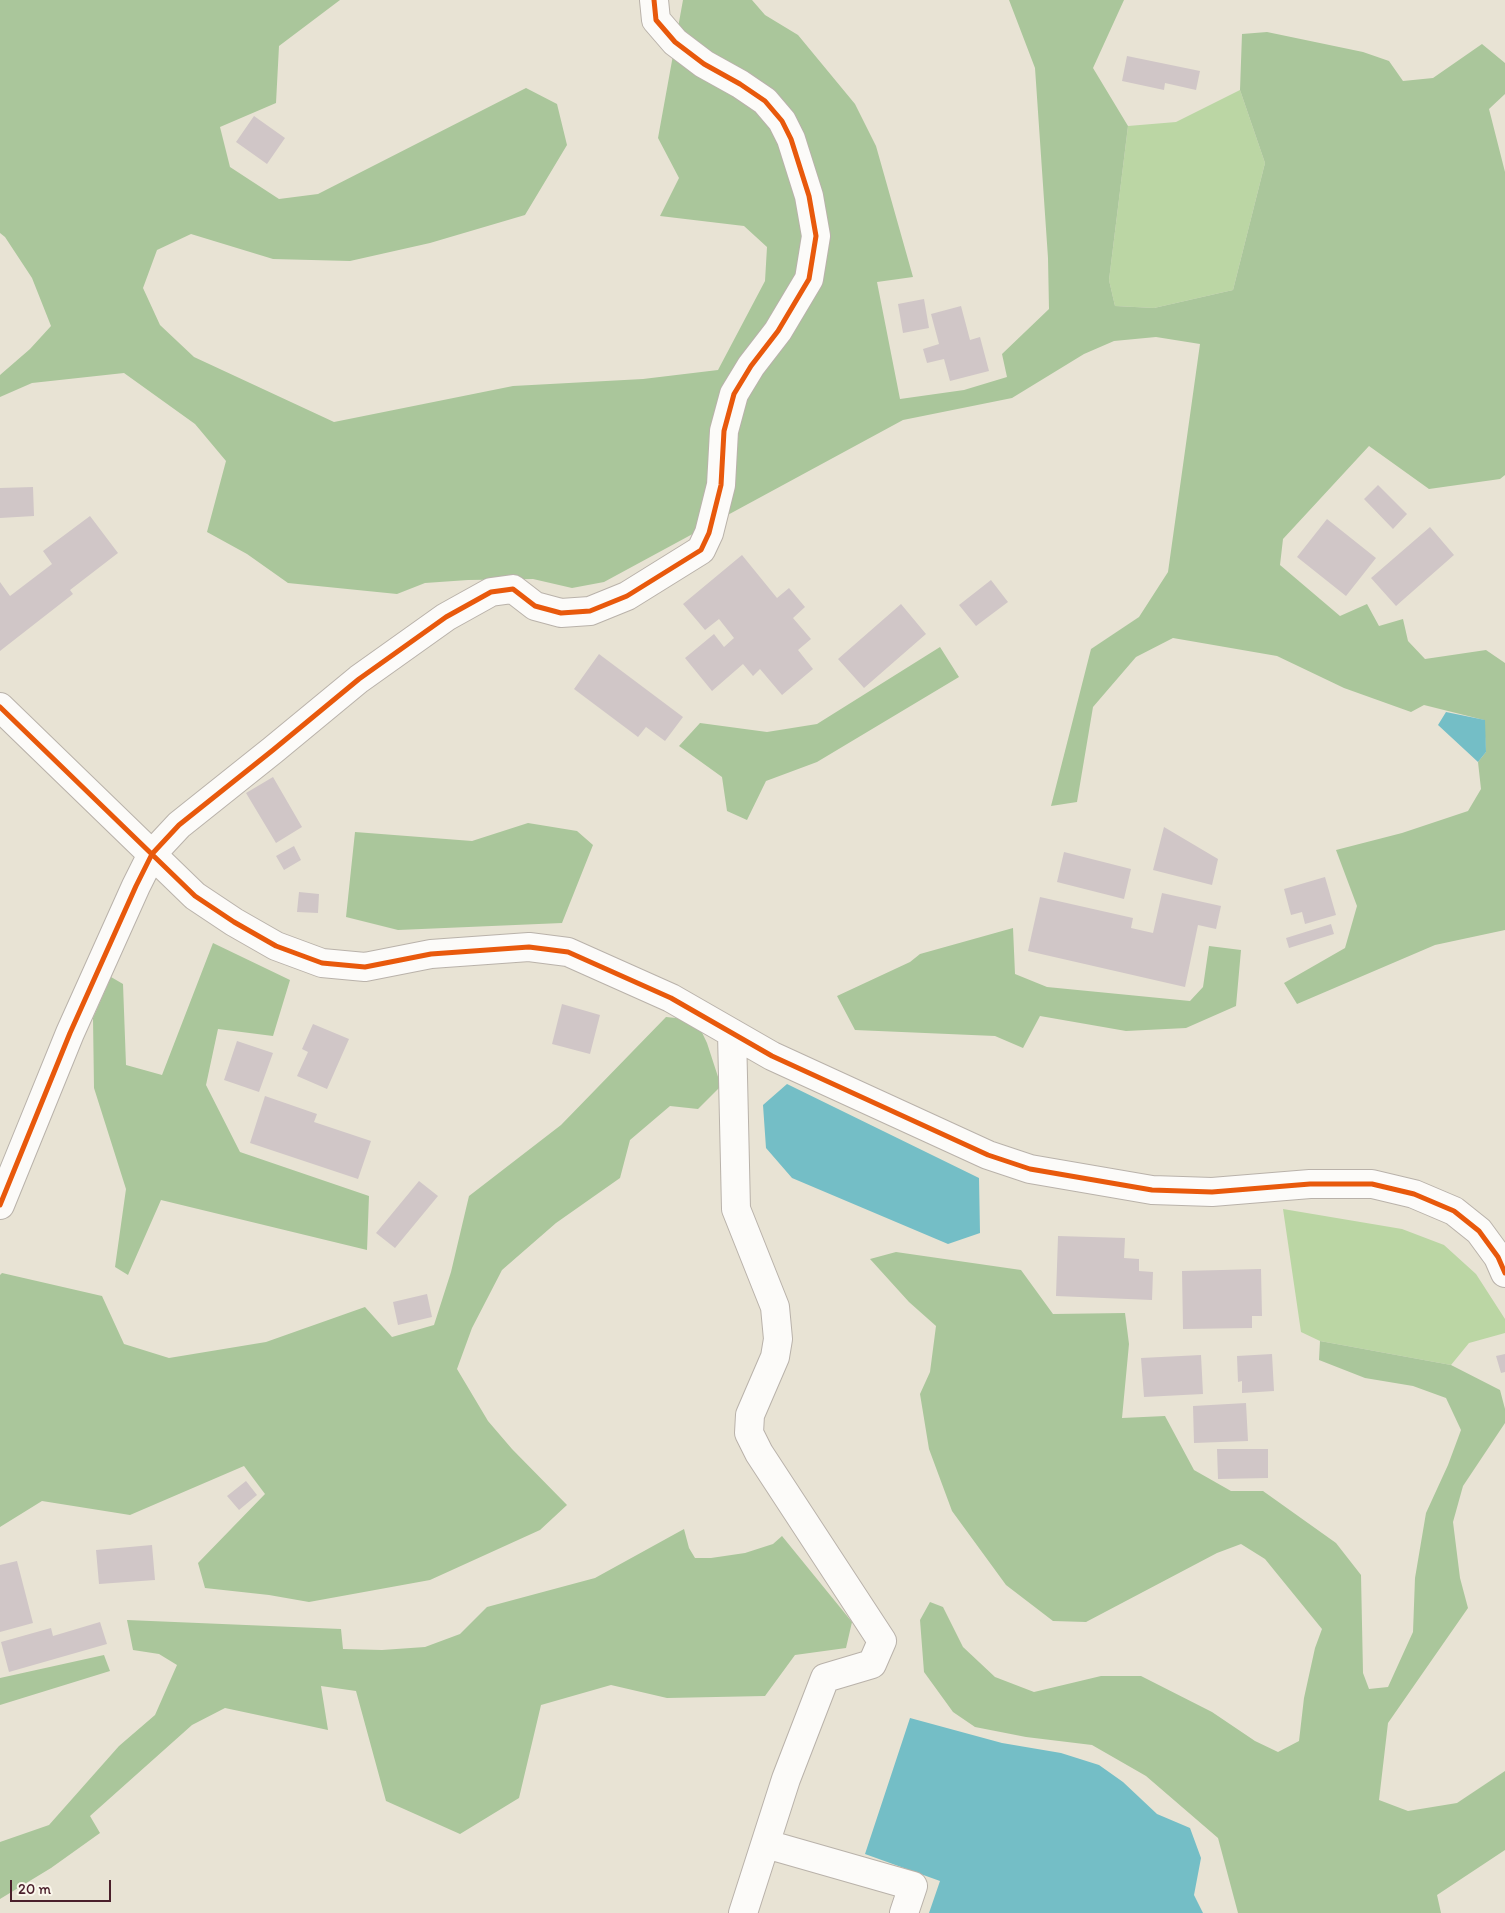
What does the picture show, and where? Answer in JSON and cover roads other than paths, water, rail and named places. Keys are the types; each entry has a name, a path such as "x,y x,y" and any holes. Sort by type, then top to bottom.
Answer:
{"street":[{"path":"0,1205 70,1033 152,854 179,825 359,679 446,617 491,592 513,590 535,606 561,613 590,611 627,596 701,550 710,533 721,485 724,431 734,394 751,366 778,331 809,278 816,236 809,196 791,139 782,121 765,101 740,84 704,64 675,42 656,20 654,0"},
{"path":"0,707 195,896 234,922 276,946 322,963 365,967 431,954 529,947 568,952 671,998 772,1056 988,1155 1030,1169 1152,1190 1212,1192 1310,1184 1372,1184 1414,1194 1454,1211 1479,1231 1498,1257 1505,1273"},
{"path":"732,1033 736,1209 775,1307 778,1339 774,1357 750,1415 749,1433 759,1453 882,1641 872,1664 825,1678 786,1779 743,1913"},
{"path":"766,1844 913,1886 904,1913"}],"water":[{"path":"1446,712 1485,720 1486,752 1478,762 1438,725"},
{"path":"787,1084 979,1178 980,1233 948,1244 792,1178 766,1148 763,1105"},
{"path":"910,1718 1002,1743 1061,1753 1099,1765 1123,1782 1157,1814 1190,1828 1201,1858 1194,1895 1203,1913 929,1913 940,1881 865,1854"}]}
